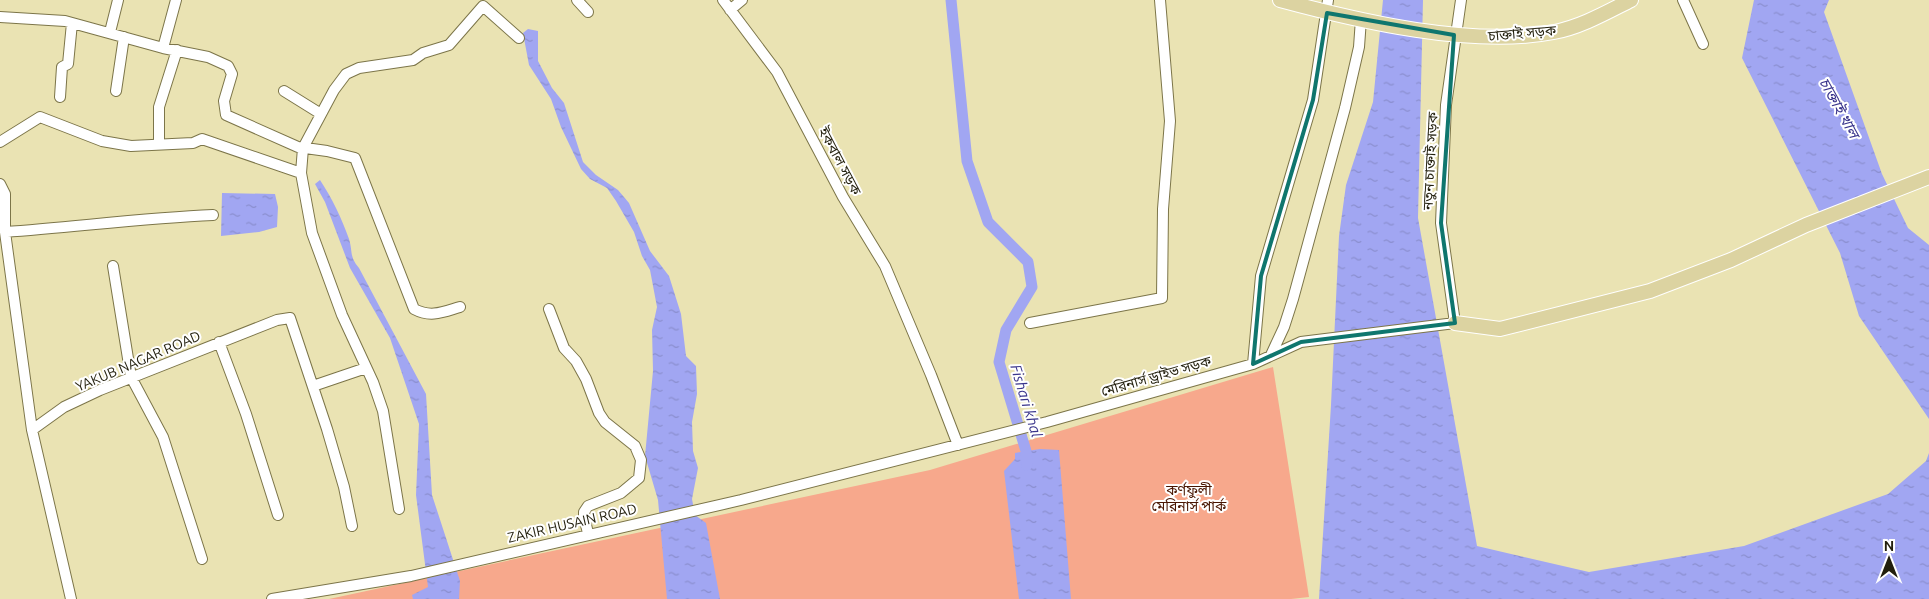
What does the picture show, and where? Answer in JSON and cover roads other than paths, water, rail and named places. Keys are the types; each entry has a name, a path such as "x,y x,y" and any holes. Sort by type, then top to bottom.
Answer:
{"main road":[{"path":"1280,0 1327,6 1363,20"},
{"name":"চাক্তাই সড়ক","path":"1363,20 1454,35 1507,37 1554,32 1596,18 1631,0"},
{"path":"1455,323 1500,329 1650,291 1731,260 1806,225 1928,178"}],"street":[{"path":"110,32 118,0"},
{"path":"164,48 176,0"},
{"path":"577,0 588,12"},
{"name":"ইকবাল সড়ক","path":"723,0 777,72 843,197 884,266 918,344 958,445"},
{"path":"730,10 742,0"},
{"path":"1030,323 1162,298 1163,209 1170,121 1160,0"},
{"name":"নতুন চাক্তাই সড়ক","path":"1455,323 1441,223 1446,105 1454,35 1461,0"},
{"path":"1682,0 1703,44"},
{"path":"399,509 383,411 342,315 312,233 301,173 303,148 334,90 346,74 359,68 413,60 423,53 449,45 479,3 519,38"},
{"path":"1253,364 1261,276 1313,100 1327,6"},
{"path":"0,17 34,18 72,23 164,48 208,57 228,66 232,74 224,101 226,116 270,136 303,148 355,158 414,309 423,314 434,315 460,307"},
{"path":"1271,355 1284,327 1293,299 1345,108 1363,20"},
{"path":"60,97 62,67 68,64 72,23"},
{"path":"116,91 124,36"},
{"path":"159,144 161,100 176,50"},
{"path":"284,91 321,114"},
{"path":"0,142 40,117 102,141 131,146 193,144 202,138 301,173"},
{"path":"0,184 5,194 5,232 32,430 71,599"},
{"path":"5,232 100,225 147,218 213,215"},
{"path":"113,266 131,377 164,437 202,559"},
{"path":"549,309 564,348 576,361 586,379 599,413 612,428 635,446 642,460 639,478 621,493 588,506 584,512 584,517 588,533"},
{"name":"YAKUB NAGAR ROAD","path":"32,430 64,406 218,342 277,320 290,318 344,488 352,526"},
{"name":"মেরিনার্স ড্রাইভ সড়ক","path":"958,445 1253,364 1301,342 1455,323"},
{"path":"218,342 246,414 278,515"},
{"path":"313,386 366,368"},
{"name":"ZAKIR HUSAIN ROAD","path":"272,599 411,576 588,533 741,500 958,445"}],"water":[{"path":"1383,0 1423,0 1418,218 1477,546 1589,572 1744,546 1888,494 1926,461 1929,453 1929,599 1319,599 1339,236 1346,185 1373,102"},
{"name":"চাক্তাই খাল","path":"1754,0 1829,0 1824,12 1882,174 1908,228 1929,245 1929,419 1859,316 1840,253 1742,58"},
{"path":"528,29 538,31 538,61 552,88 564,103 583,162 596,175 618,190 629,203 650,251 669,276 681,314 686,356 696,366 697,394 692,422 693,451 698,468 692,499 695,515 706,523 720,599 667,599 658,500 645,456 653,371 652,330 657,307 650,270 642,256 634,232 616,201 607,188 590,179 581,169 561,127 551,99 529,65 523,33"},
{"path":"320,180 333,201 343,224 354,260 426,394 432,495 460,581 459,599 413,599 412,595 428,587 416,495 419,424 390,338 350,268 325,202 315,184"},
{"path":"222,193 275,194 278,207 277,227 259,232 221,236"},
{"path":"1040,449 1059,450 1071,599 1019,599 1004,471 1015,459 1015,453"}],"waterway":[{"name":"Fishari khal","path":"951,0 967,161 988,222 1028,262 1032,287 1006,330 999,362 1026,451 1027,465"}],"park label":[{"name":"কর্ণফুলী মেরিনার্স পার্ক","path":"1189,498"}]}
